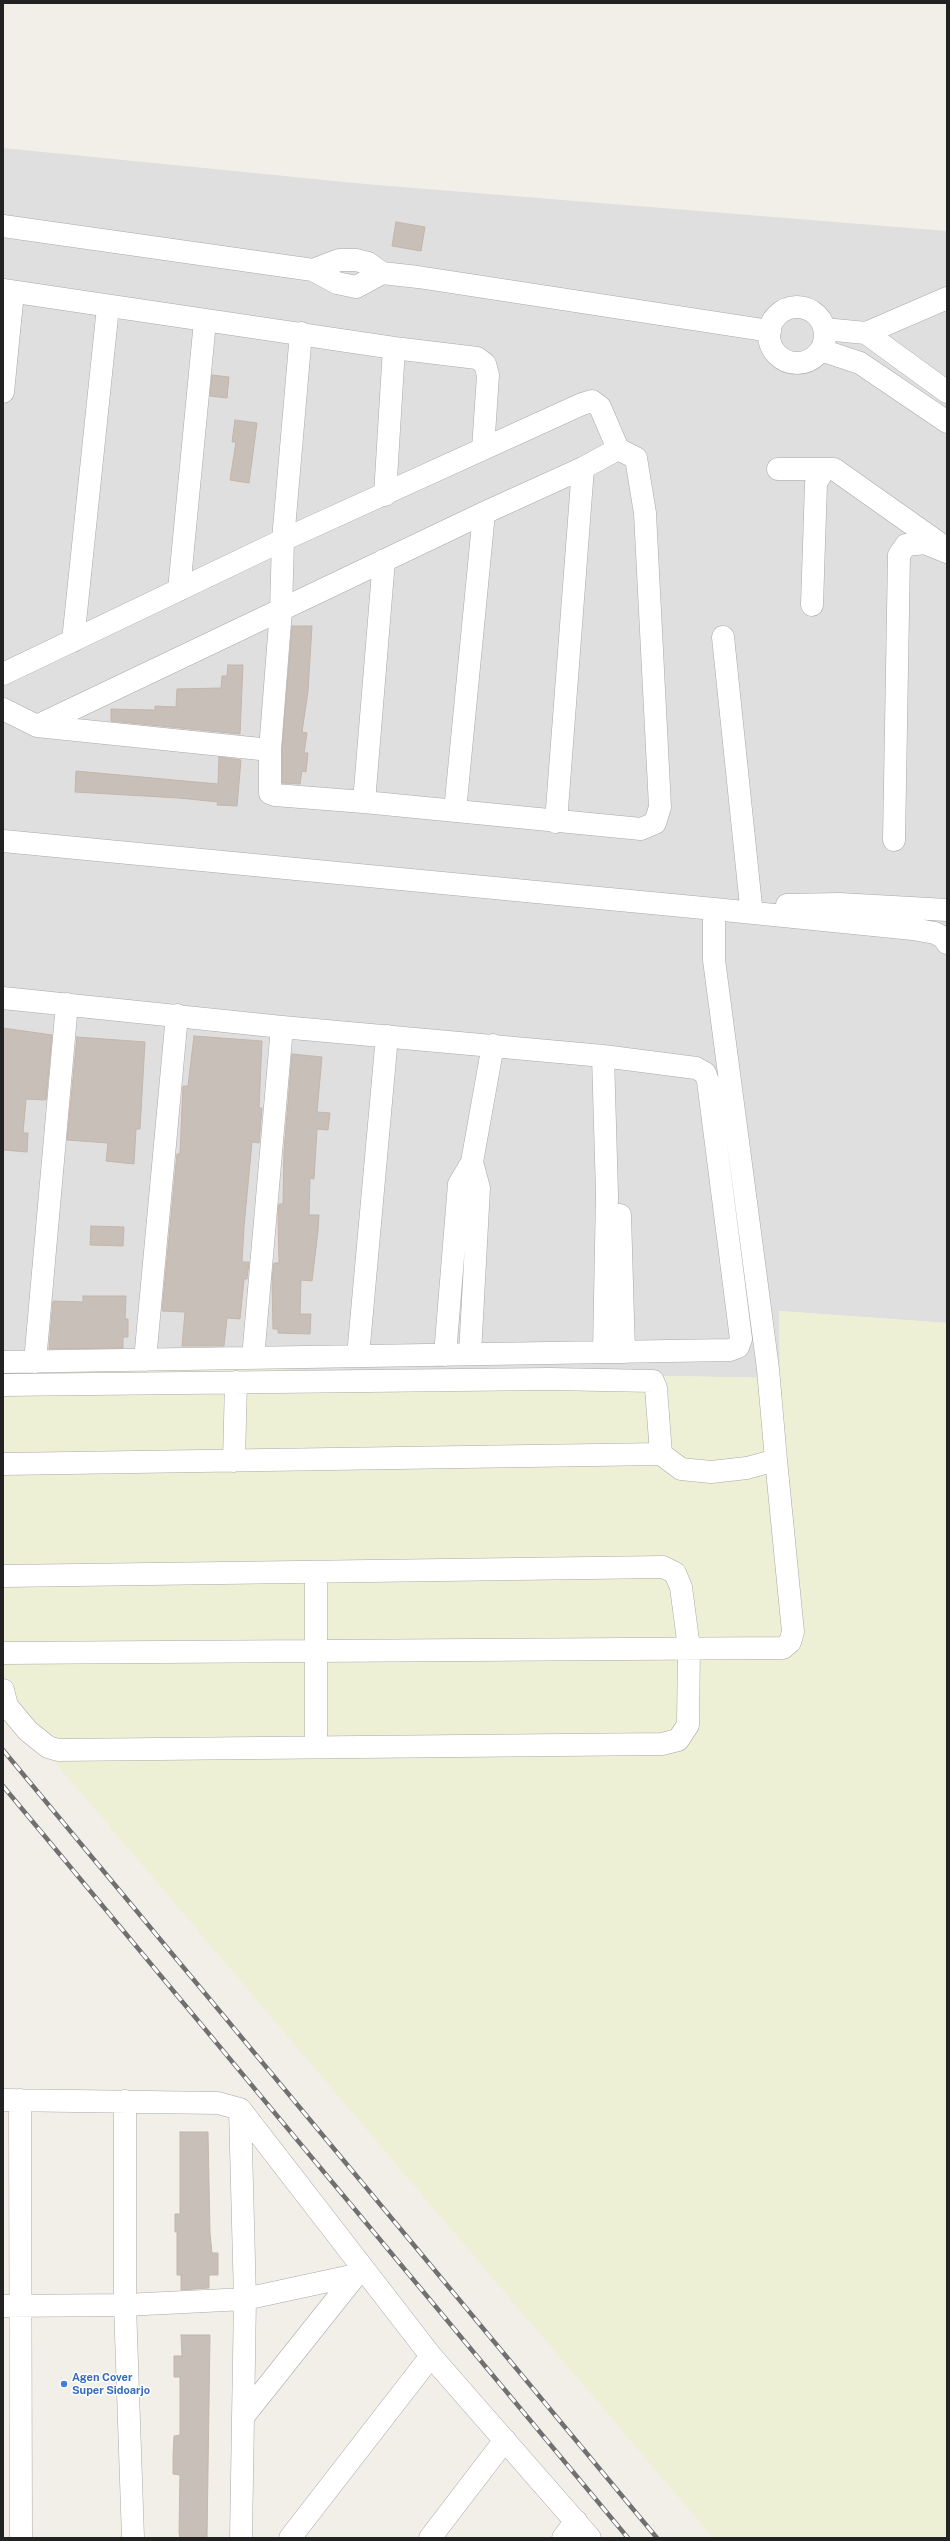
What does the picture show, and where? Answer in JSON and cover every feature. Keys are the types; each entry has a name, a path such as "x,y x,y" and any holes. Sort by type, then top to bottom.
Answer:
{"street":[{"path":"3,226 313,270 339,260 356,260 368,263 382,273 418,277 770,331"},
{"path":"3,392 8,291 205,321 301,333 394,348 477,358 485,364 488,375 483,449"},
{"path":"823,339 866,333 947,298"},
{"path":"73,641 108,307"},
{"path":"796,307 809,310 819,317 823,339 814,358 804,362 793,363 783,359 775,352 770,342 770,331 775,319 784,311 796,307"},
{"path":"178,590 205,321"},
{"path":"3,674 283,540 592,401 600,407 618,449 636,458 645,513 660,807 655,823 641,829 556,822 364,802 275,795 270,793 270,750 281,610 283,540 301,333"},
{"path":"866,333 947,392"},
{"path":"823,339 947,422"},
{"path":"385,495 394,348"},
{"path":"37,726 484,512 583,468 618,449"},
{"path":"556,822 583,468"},
{"path":"778,470 834,469 947,550"},
{"path":"812,605 816,483 823,470"},
{"path":"455,811 484,512"},
{"path":"894,840 899,555 906,545 925,543 947,550"},
{"path":"364,802 384,560"},
{"path":"723,637 744,908 750,914 913,929 935,933 947,943"},
{"path":"3,709 37,726 270,750"},
{"path":"3,841 714,909 839,904 947,910"},
{"path":"3,1653 783,1648 790,1642 793,1632 768,1369 714,960 714,909"},
{"path":"3,998 282,1027 603,1056 696,1068 705,1073 708,1081 741,1339 738,1347 730,1350 3,1362"},
{"path":"35,1362 67,1004"},
{"path":"145,1360 176,1015"},
{"path":"253,1358 282,1027"},
{"path":"358,1356 387,1036"},
{"path":"445,1355 459,1184 472,1162 493,1045"},
{"path":"603,1056 614,1352"},
{"path":"470,1354 479,1188 472,1162"},
{"path":"3,1385 550,1379 653,1381 656,1388 661,1454"},
{"path":"234,1461 236,1382"},
{"path":"3,1464 661,1454 681,1469 711,1472 748,1468 776,1460"},
{"path":"3,1576 663,1567 675,1573 681,1587 689,1648 688,1725 678,1740 662,1744 58,1750 48,1747 28,1731 7,1706 3,1690"},
{"path":"316,1572 316,1748"},
{"path":"17,2538 11,2306 12,2100 218,2103 240,2109 360,2272 431,2356 590,2538"},
{"path":"125,2102 125,2305 133,2538"},
{"path":"240,2109 245,2299 241,2538"},
{"path":"11,2306 125,2305 245,2299 360,2272"},
{"path":"243,2417 360,2272"},
{"path":"290,2538 431,2356"},
{"path":"430,2538 505,2440"},
{"path":"563,2538 576,2521"}],"shaded area":[{"path":"3,148 365,184 947,231 947,1323 779,1311 780,1378 3,1365"}],"green space":[{"path":"779,1311 947,1323 947,2538 713,2538 3,1701 3,1365 780,1378"}],"building":[{"path":"396,222 425,227 421,251 392,246"},
{"path":"212,375 229,377 227,398 210,396"},
{"path":"235,420 257,423 249,483 230,480 236,442 232,442"},
{"path":"292,626 312,626 308,691 302,732 307,733 304,753 308,753 306,772 302,771 300,784 282,783 282,750"},
{"path":"228,665 243,665 240,734 111,721 111,709 155,710 155,706 176,707 177,689 221,688 222,676 227,676"},
{"path":"219,757 241,760 237,806 217,805 218,802 179,798 75,792 76,771 218,784"},
{"path":"3,1028 52,1035 46,1100 26,1099 23,1133 28,1133 27,1152 3,1150"},
{"path":"194,1036 262,1041 259,1108 262,1108 259,1143 252,1142 244,1227 242,1262 249,1262 247,1279 244,1279 240,1319 227,1318 224,1346 182,1346 185,1312 162,1311 177,1154 180,1154 183,1086 188,1086"},
{"path":"77,1037 145,1042 140,1129 136,1129 134,1164 106,1161 108,1143 67,1140"},
{"path":"292,1054 322,1057 317,1112 330,1113 328,1130 317,1129 314,1179 310,1178 309,1215 319,1215 318,1231 312,1281 301,1280 300,1314 311,1314 310,1334 278,1333 278,1329 273,1329 272,1279 274,1263 279,1263 278,1211 279,1204 283,1204 284,1152"},
{"path":"91,1226 124,1227 123,1246 90,1245"},
{"path":"83,1296 126,1296 125,1319 128,1319 128,1337 123,1337 123,1348 49,1349 53,1301 83,1302"},
{"path":"180,2132 208,2132 210,2233 212,2253 218,2253 218,2275 209,2275 209,2288 181,2290 181,2275 177,2275 177,2232 175,2232 175,2214 180,2214"},
{"path":"181,2335 210,2335 207,2538 180,2538 179,2533 180,2475 173,2474 173,2456 174,2436 180,2435 180,2377 174,2377 174,2356 182,2356"}],"railway":[{"path":"3,1750 657,2538"},
{"path":"3,1786 628,2538"}],"place":[{"name":"Agen Cover Super Sidoarjo","path":"64,2384"}]}
